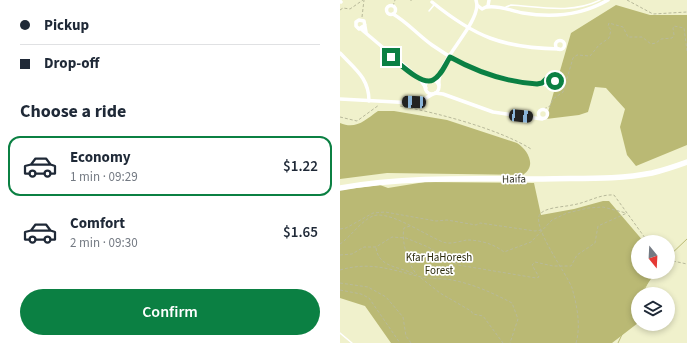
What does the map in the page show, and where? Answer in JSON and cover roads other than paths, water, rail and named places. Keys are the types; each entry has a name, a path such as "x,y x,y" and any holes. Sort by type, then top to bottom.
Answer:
{"highway":[{"name":"Haifa","path":"340,188 368,183 410,180 629,176 652,173 687,162"}],"street":[{"path":"420,102 426,95 426,89 431,81 441,72 474,16 484,8 490,0 500,7"},
{"path":"474,16 476,2 484,8 500,7 522,13 554,16 586,10 608,0"},
{"path":"433,3 467,28 483,36 508,45 531,49 559,50 564,48 563,42 557,41 555,46 550,49"},
{"path":"400,19 394,6 389,6 386,9 389,14 393,14 420,36 450,57 468,67 493,76 537,84 550,85 555,83 555,78 549,76 542,83 537,84"},
{"path":"393,14 396,10"},
{"path":"367,33 364,22 358,20 356,23 357,27 367,33 391,57 418,78 426,89 434,93 451,97 494,112 530,118 542,118 548,115 544,109 530,118"},
{"path":"361,29 365,26"},
{"path":"555,46 559,50"},
{"path":"340,53 366,82 369,101"},
{"path":"340,99 420,102 434,93 439,86 441,72"},
{"path":"418,78 431,81 451,97"},
{"path":"546,79 550,85"},
{"path":"539,113 542,118"}],"lane":[{"path":"505,8 511,6 567,9 581,7 600,0"},
{"path":"429,11 433,3"},
{"path":"340,333 352,343"}],"waterway":[{"path":"675,250 687,239"},
{"path":"646,287 650,279"},
{"path":"618,343 631,316"}],"park label":[{"name":"Kfar HaHoresh Forest","path":"439,263"}]}
